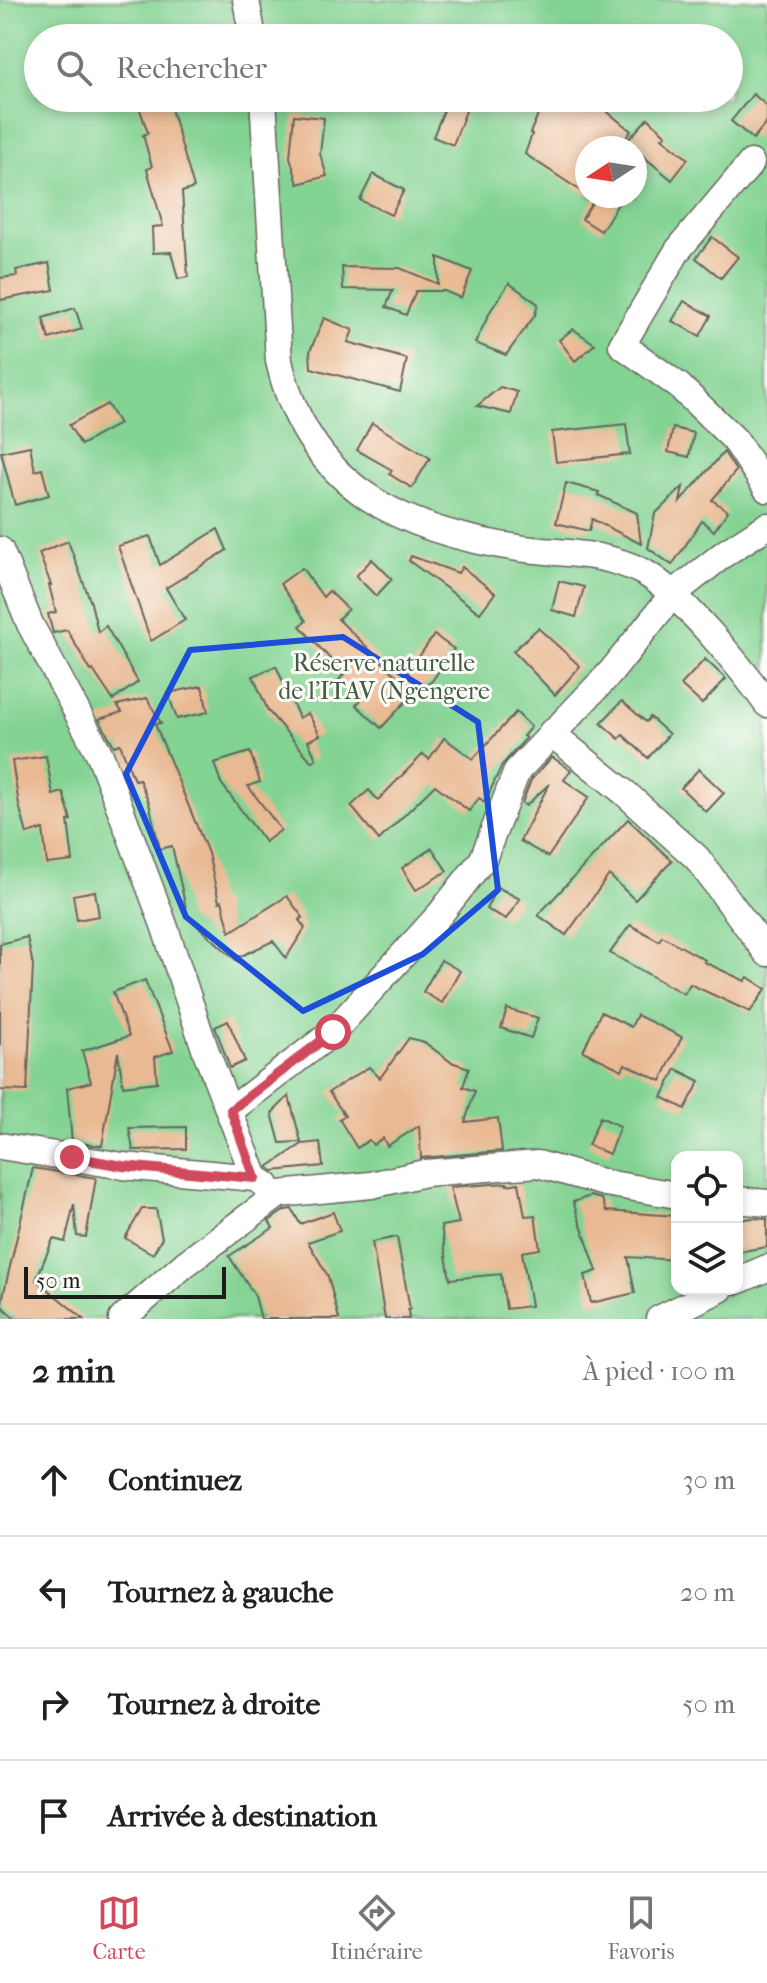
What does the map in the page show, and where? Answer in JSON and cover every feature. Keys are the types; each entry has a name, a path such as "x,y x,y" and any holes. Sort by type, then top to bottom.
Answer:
{"street":[{"path":"246,0 250,24"},
{"path":"264,112 279,361 286,393 309,438 325,461 366,498 418,524 488,542 610,558 646,573 673,594 753,683 767,704"},
{"path":"751,163 678,250 622,345 679,386 735,440 767,489"},
{"path":"231,1110 333,1032 441,913 483,859 517,771 611,672 673,594 725,553 767,526"},
{"path":"0,550 30,624 100,755 164,925 205,1049 255,1178"},
{"path":"551,733 625,793 697,858 767,953"},
{"path":"0,1146 123,1166 255,1178 279,1194"},
{"path":"122,1319 185,1264 279,1194 371,1185 425,1173 538,1164 605,1183 671,1194"},
{"path":"743,1201 767,1203"},
{"path":"743,1278 767,1268"},
{"path":"659,1319 708,1295"}],"highlighted area":[{"path":"343,637 478,722 498,890 423,954 303,1011 186,917 126,774 190,650"}],"green space":[{"name":"Réserve naturelle de l'ITAV (Ngengere","path":"0,0 767,0 767,1319 0,1319"}],"building":[{"path":"753,94 767,106 767,122 753,139 731,121 738,112 743,112 743,106"},
{"path":"141,112 172,112 194,188 182,192 188,277 178,279 171,252 153,253 152,227 163,226 147,169 152,167 143,135 148,133"},
{"path":"443,112 465,112 453,145 433,137"},
{"path":"539,112 608,112 631,131 627,136 575,136 575,187 525,154"},
{"path":"294,115 324,118 320,154 327,176 298,184 290,157"},
{"path":"648,118 666,135 662,138 688,159 672,180 647,159 647,136 632,136"},
{"path":"373,174 404,190 391,215 360,200"},
{"path":"589,208 615,208 601,231 582,219"},
{"path":"712,237 738,257 721,278 696,258"},
{"path":"438,257 472,271 461,298 444,291 416,291 406,315 386,307 393,290 343,289 342,267 400,268 438,284"},
{"path":"49,263 54,290 0,300 0,278 17,276 16,270"},
{"path":"509,283 538,304 535,315 506,355 475,343"},
{"path":"684,301 711,316 700,336 672,321"},
{"path":"75,308 82,329 49,339 43,318"},
{"path":"324,318 353,330 348,342 407,359 400,392 311,368 310,351"},
{"path":"573,329 595,344 575,361 559,340"},
{"path":"500,387 517,392 511,414 477,406"},
{"path":"107,404 119,424 81,445 69,425"},
{"path":"372,423 430,458 412,488 389,474 392,470 357,450"},
{"path":"626,424 630,454 556,462 552,432"},
{"path":"673,428 694,433 689,457 668,452"},
{"path":"30,446 35,471 42,469 49,495 15,505 1,452"},
{"path":"724,452 736,471 712,500 728,511 714,531 702,521 672,565 648,548 655,514 683,487 680,502"},
{"path":"566,483 599,492 598,495 637,513 641,544 592,519 589,531 556,523"},
{"path":"218,529 227,550 166,588 185,620 151,641 118,546 150,536 160,565"},
{"path":"68,541 91,603 98,632 106,626 138,682 113,700 91,671 67,630 53,633 48,614 56,612 51,585 39,553"},
{"path":"411,556 458,573 462,567 495,593 480,613 409,561"},
{"path":"372,559 392,579 376,596 356,576"},
{"path":"302,568 323,597 329,591 348,609 338,619 402,681 434,635 454,649 432,681 408,699 381,728 356,705 361,700 339,680 344,674 300,626 306,621 280,584"},
{"path":"559,581 584,587 576,617 552,610"},
{"path":"538,628 580,666 555,695 513,651"},
{"path":"705,659 726,679 702,704 681,685"},
{"path":"276,666 299,718 308,713 320,735 308,741 316,759 312,762 268,711 253,676"},
{"path":"202,686 208,712 177,719 168,693"},
{"path":"147,698 161,723 155,724 208,853 219,902 222,901 230,932 287,896 303,918 299,920 305,928 286,958 273,941 237,958 237,961 188,917 172,846 160,849 149,803 139,779 134,780 120,744 114,746 99,719 122,712 117,705"},
{"path":"622,701 646,722 650,717 669,734 648,758 623,735 619,739 601,723"},
{"path":"516,712 531,727 523,736 526,738 502,765 485,802 479,798 469,811 435,785 379,840 351,806 369,790 378,800 423,754 429,759 444,738 473,759"},
{"path":"250,752 260,782 248,786 281,830 265,842 221,783 214,763"},
{"path":"46,756 53,795 63,792 71,820 68,821 73,861 47,864 43,829 27,834 19,805 12,761"},
{"path":"552,757 571,770 564,780 589,797 548,857 520,841 549,784 526,806 522,803 531,780"},
{"path":"699,769 724,793 706,812 681,788"},
{"path":"628,819 672,861 635,900 609,875 566,935 538,915"},
{"path":"432,848 447,871 416,890 402,868"},
{"path":"497,887 520,899 506,919 486,909"},
{"path":"95,891 99,916 77,920 73,895"},
{"path":"630,925 659,941 662,936 704,962 745,981 748,977 766,989 750,1012 690,984 684,994 610,953"},
{"path":"27,937 33,965 27,1091 0,1090 0,944"},
{"path":"441,960 460,971 442,1003 423,992"},
{"path":"145,980 173,1051 155,1057 157,1082 123,1086 118,1052 102,1146 72,1142 67,1088 91,1082 82,1051 129,1036 113,992"},
{"path":"507,1009 538,1018 531,1038 501,1028"},
{"path":"601,1012 631,1027 637,1015 682,1037 661,1081 625,1064 622,1070 583,1051"},
{"path":"228,1021 245,1061 230,1068 215,1027"},
{"path":"409,1038 424,1042 451,1062 469,1068 463,1087 475,1091 465,1122 498,1118 502,1151 421,1158 419,1126 387,1146 383,1138 373,1145 369,1140 357,1148 339,1119 345,1116 329,1092 369,1067 380,1078"},
{"path":"676,1069 700,1081 685,1109 662,1097"},
{"path":"289,1096 301,1142 280,1143 272,1113"},
{"path":"600,1117 620,1126 609,1154 588,1145"},
{"path":"186,1127 186,1149 133,1150 129,1128"},
{"path":"320,1142 323,1166 273,1171 268,1167 302,1144"},
{"path":"33,1168 96,1178 86,1237 77,1236 74,1204 65,1242 53,1239 36,1280 84,1319 15,1319 1,1305"},
{"path":"519,1183 525,1216 535,1215 540,1249 522,1252 531,1306 506,1309 501,1274 450,1279 441,1226 459,1223 450,1187"},
{"path":"590,1196 602,1199 606,1211 671,1216 671,1260 628,1257 635,1293 591,1303 585,1275 597,1271 573,1202"},
{"path":"142,1209 156,1209 162,1238 153,1254 125,1238"},
{"path":"292,1209 300,1224 333,1212 340,1231 308,1242 328,1276 339,1319 261,1319 255,1296 229,1256 273,1228 269,1221"},
{"path":"743,1219 767,1219 767,1247 743,1251"},
{"path":"397,1237 410,1309 409,1319 385,1319 372,1242"}],"route":[{"path":"72,1157 123,1166 255,1178 231,1110 333,1032"}]}
